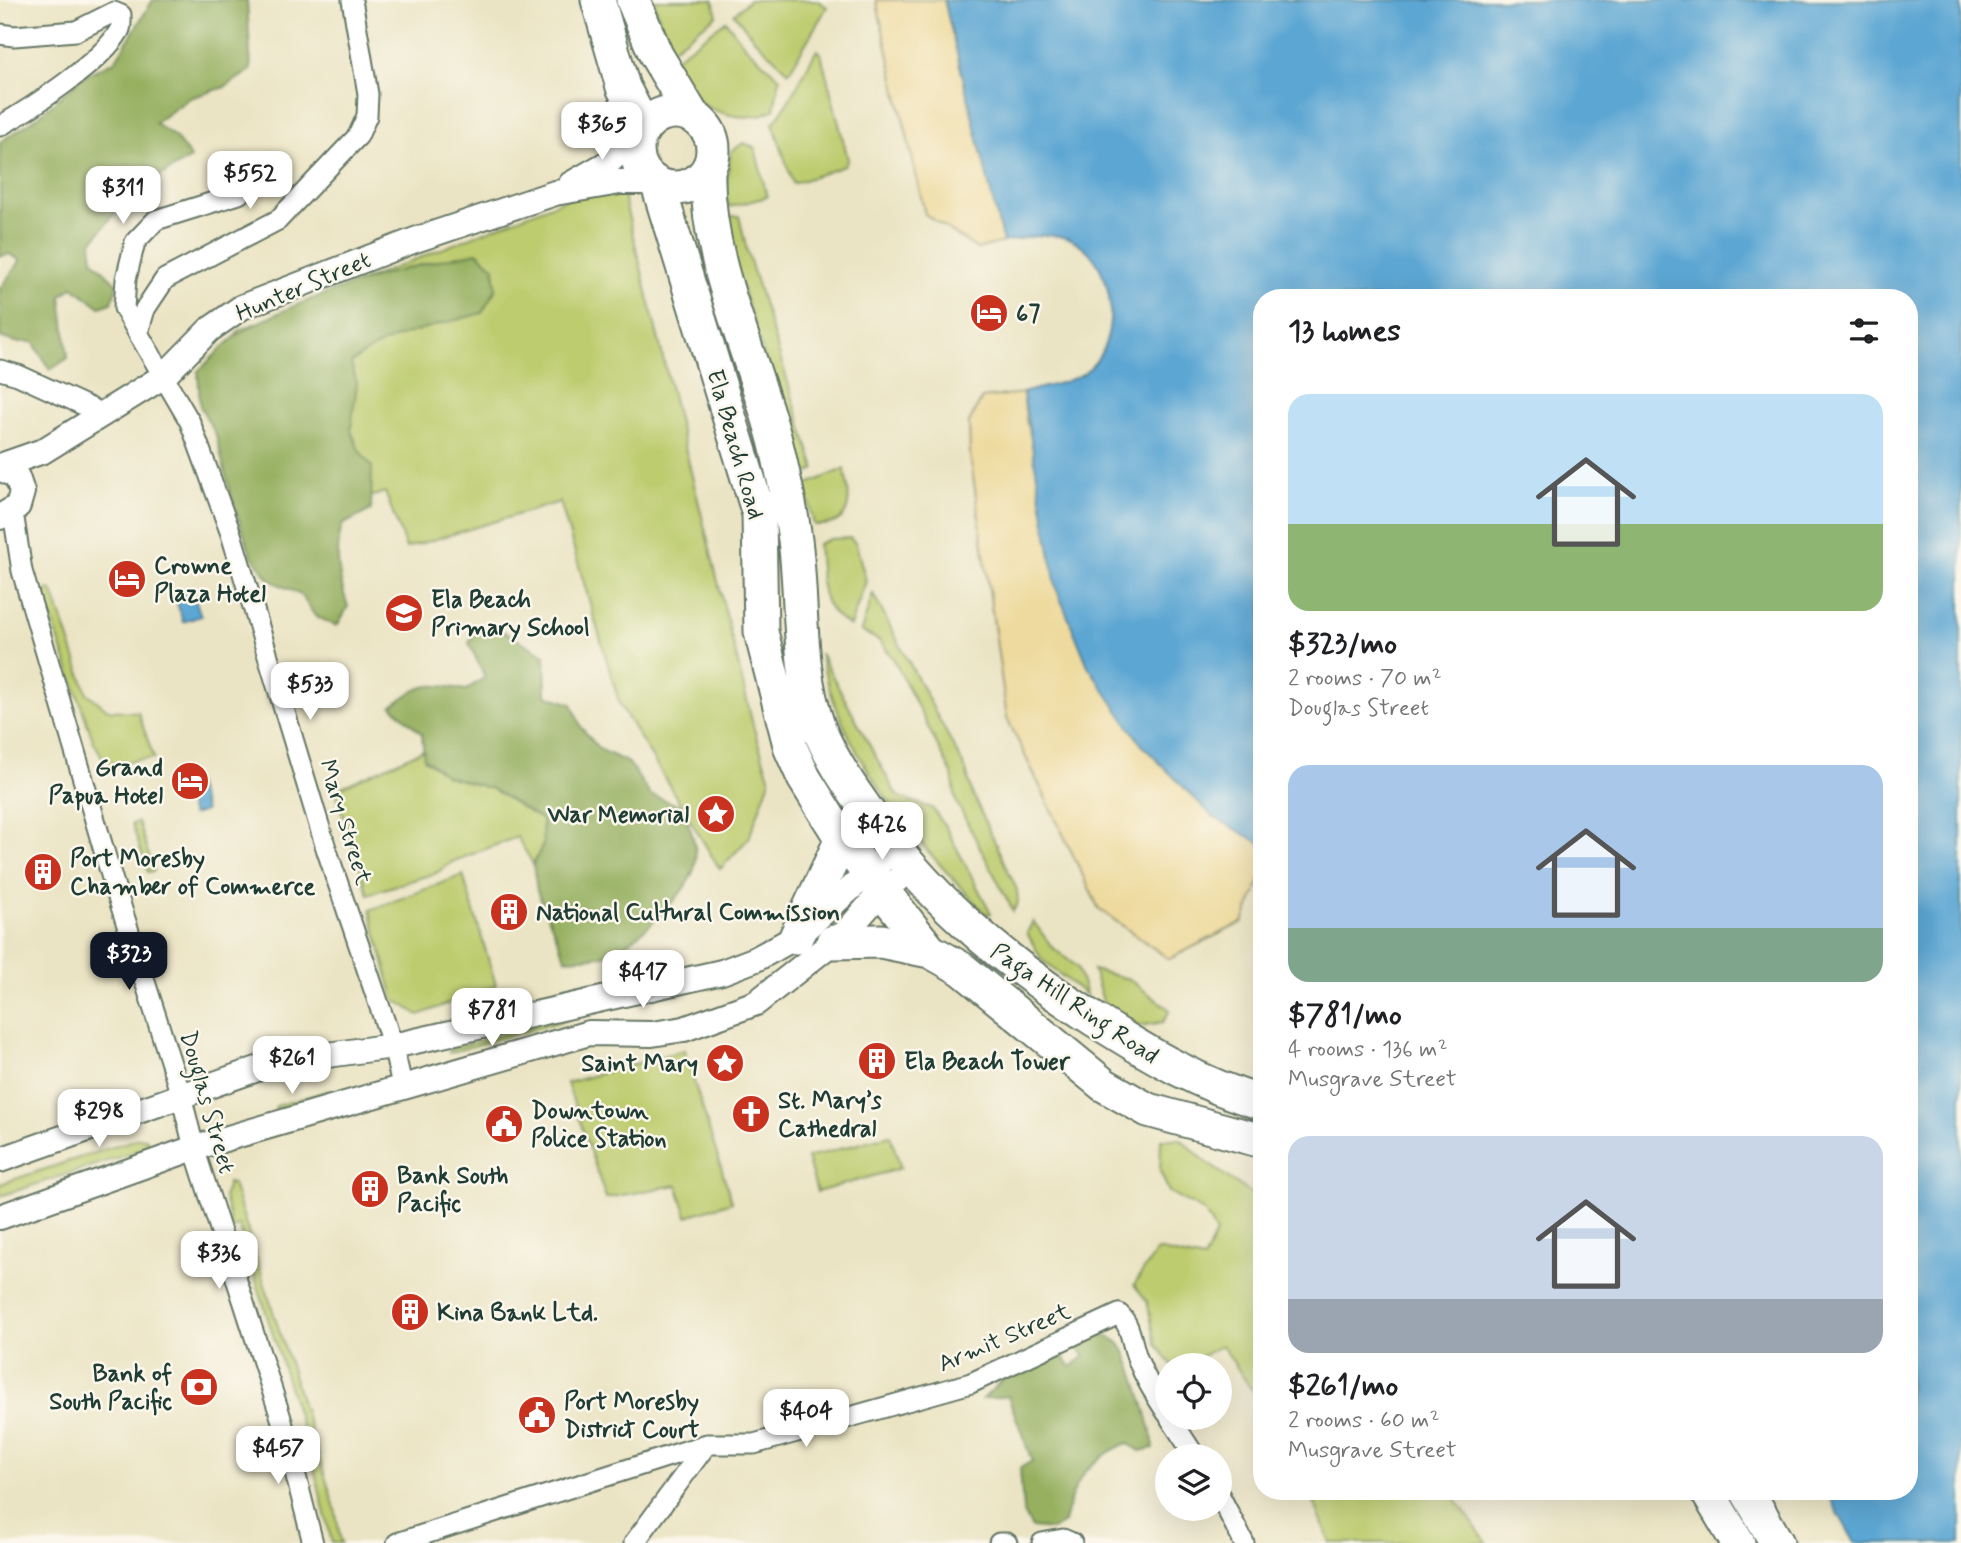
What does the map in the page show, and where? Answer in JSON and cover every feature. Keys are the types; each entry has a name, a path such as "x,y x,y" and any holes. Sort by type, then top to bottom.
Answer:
{"highway":[{"path":"598,0 623,87 643,130"},
{"path":"633,0 656,55 692,115 708,129 713,139 713,160 708,170 691,185 669,188 656,183 640,164 638,143 643,130 666,112 692,115"},
{"name":"Ela Beach Road","path":"708,170 713,236 774,438 789,504 795,540 804,661 817,724 841,773 902,860"},
{"name":"Ela Beach Road","path":"656,183 759,514 761,632 785,730 804,778 842,839 875,883"},
{"path":"796,937 842,839"},
{"name":"Paga Hill Ring Road","path":"902,860 966,926 1022,971 1174,1070 1253,1100"},
{"name":"Paga Hill Ring Road","path":"875,883 939,955 1104,1085 1148,1110 1253,1139"},
{"path":"833,942 881,941 939,955"},
{"path":"1148,1110 1174,1070"},
{"path":"1712,1500 1738,1543"},
{"path":"1752,1500 1777,1543"}],"street":[{"path":"138,333 145,309 165,279 278,220 358,136 368,117 368,94 352,0"},
{"path":"0,34 14,36 76,31 114,12 121,15 120,30 104,50 38,104 0,126"},
{"name":"Hunter Street","path":"555,193 608,163 643,130"},
{"name":"Hunter Street","path":"0,467 43,451 164,376 209,330 242,307 415,240 555,193 620,182 656,183"},
{"name":"Mary Street","path":"239,194 156,220 135,242 126,279 124,308 191,422 230,534 326,848 393,1045 403,1089"},
{"path":"0,370 18,375 101,413"},
{"name":"Hunter Street","path":"7,515 21,499 21,484 43,451"},
{"path":"0,467 11,472 21,484"},
{"name":"Douglas Street","path":"7,515 112,878 181,1095 194,1148 282,1421 313,1543"},
{"path":"0,1160 277,1062 393,1045 476,1028 580,1001 618,996 722,972 756,959 796,937 875,883 902,860"},
{"path":"0,1217 194,1148 403,1089 589,1032 652,1034 684,1029 756,1003 848,931 875,883"},
{"path":"618,996 623,1031"},
{"name":"Armit Street","path":"397,1543 707,1444 754,1444 971,1383 1119,1314 1127,1321 1137,1358 1155,1394"},
{"path":"634,1543 707,1444"},
{"path":"1232,1520 1244,1543"},
{"path":"1042,1543 1063,1539 1072,1543"},
{"path":"999,1543 1007,1543"}],"green space":[{"path":"153,0 247,0 251,70 225,87 190,98 155,123 175,137 191,158 131,193 91,243 93,260 117,284 112,303 100,307 73,287 61,296 68,358 50,370 33,342 15,342 0,337 0,288 21,260 9,254 0,256 0,142 35,119 85,75 115,61"},
{"path":"654,0 713,0 717,15 672,49 667,46"},
{"path":"749,0 817,0 827,7 789,72 755,40 734,14"},
{"path":"726,21 744,45 780,78 774,109 764,114 728,114 706,105 688,90 673,60"},
{"path":"817,50 821,54 848,159 844,166 793,184 773,123"},
{"path":"744,143 755,148 767,197 729,207 725,191 731,151"},
{"path":"619,178 754,729 770,780 749,838 720,869 620,705 560,502 406,548 385,492 261,533 217,368 239,330"},
{"path":"731,216 739,216 747,251 815,469 803,476 731,253 727,221"},
{"path":"477,252 494,267 496,289 482,313 397,337 351,363 357,383 351,430 359,450 372,467 371,510 342,525 338,547 339,567 348,607 337,626 315,616 301,595 270,580 251,555 231,496 216,435 200,406 198,371 242,332 295,306 356,283"},
{"path":"844,469 849,500 847,509 837,521 814,525 805,485"},
{"path":"850,538 856,544 866,581 850,626 839,619 826,601 818,544 830,539"},
{"path":"49,589 53,592 87,693 108,710 138,712 154,758 106,764 93,740 43,594"},
{"path":"873,594 966,770 972,793 1017,890 1018,903 1013,911 956,801 952,774 894,660 880,641 861,631"},
{"path":"477,629 501,630 545,655 546,695 572,704 581,727 599,749 629,763 650,795 681,806 687,821 696,853 689,880 656,919 629,942 604,955 566,959 537,891 533,864 543,845 542,820 492,789 447,776 424,758 422,734 392,706 426,686 466,690 485,677 469,643"},
{"path":"820,653 897,796 932,808 945,826 991,913 987,915 933,857 884,796 845,728 830,692"},
{"path":"423,750 424,759 447,776 492,789 542,820 543,845 533,864 517,837 454,861 436,873 368,894 335,790"},
{"path":"138,822 154,871 148,872 132,824"},
{"path":"463,875 496,985 419,1015 394,999 370,910"},
{"path":"1033,921 1052,947 1077,967 1086,995 1042,960 1027,933"},
{"path":"1093,970 1129,979 1170,1010 1163,1022 1140,1026 1105,1007"},
{"path":"568,1015 569,1019 449,1053 450,1049"},
{"path":"684,1050 732,1202 687,1216 677,1185 606,1198 567,1083"},
{"path":"331,1090 330,1096 275,1111 276,1106"},
{"path":"890,1135 901,1168 817,1192 807,1158"},
{"path":"139,1138 146,1139 150,1147 0,1196 0,1184"},
{"path":"1161,1139 1181,1139 1207,1163 1253,1195 1253,1390 1232,1360 1232,1353 1227,1353 1222,1345 1208,1353 1163,1353 1156,1344 1147,1301 1134,1285 1157,1250 1204,1260 1216,1233 1205,1212 1169,1192 1160,1171"},
{"path":"228,1183 233,1184 235,1190 335,1508 341,1543 332,1543 313,1464 239,1225 232,1229 224,1196"},
{"path":"1082,1334 1111,1338 1124,1350 1140,1393 1154,1448 1140,1451 1127,1443 1102,1457 1092,1464 1078,1483 1064,1523 1052,1530 1032,1528 1023,1511 1020,1468 1032,1461 1008,1396 983,1399 1005,1377 1012,1377 1060,1353 1071,1367 1085,1356 1071,1341"},
{"path":"1313,1500 1456,1500 1487,1543 1330,1543"}],"sand":[{"path":"876,0 944,0 1003,242 977,249 925,214"},
{"path":"1023,393 1026,422 1212,816 1253,839 1253,898 1243,922 1169,959 1099,909 1007,718 970,454 969,423 982,398"}],"water":[{"path":"944,0 1961,0 1961,1543 1855,1543 1831,1500 1918,1500 1918,289 1253,289 1253,839 1212,816 1141,744 1088,666 1056,588 1023,393 1079,376 1097,360 1105,344 1109,326 1107,287 1090,253 1068,238 1050,235 1003,242"},
{"path":"191,587 201,616 183,622 174,593"},
{"path":"196,783 205,811 192,815 183,787"}],"place":[{"name":"67","path":"989,313"},
{"name":"Crowne Plaza Hotel","path":"127,579"},
{"name":"Ela Beach Primary School","path":"404,613"},
{"name":"Grand Papua Hotel","path":"190,781"},
{"name":"War Memorial","path":"716,814"},
{"name":"Port Moresby Chamber of Commerce","path":"43,872"},
{"name":"National Cultural Commission","path":"509,912"},
{"name":"Ela Beach Tower","path":"877,1061"},
{"name":"Saint Mary","path":"725,1063"},
{"name":"St. Mary’s Cathedral","path":"751,1114"},
{"name":"Downtown Police Station","path":"504,1124"},
{"name":"Bank South Pacific","path":"370,1189"},
{"name":"Kina Bank Ltd.","path":"410,1312"},
{"name":"Bank of South Pacific","path":"199,1387"},
{"name":"Port Moresby District Court","path":"537,1415"}]}
